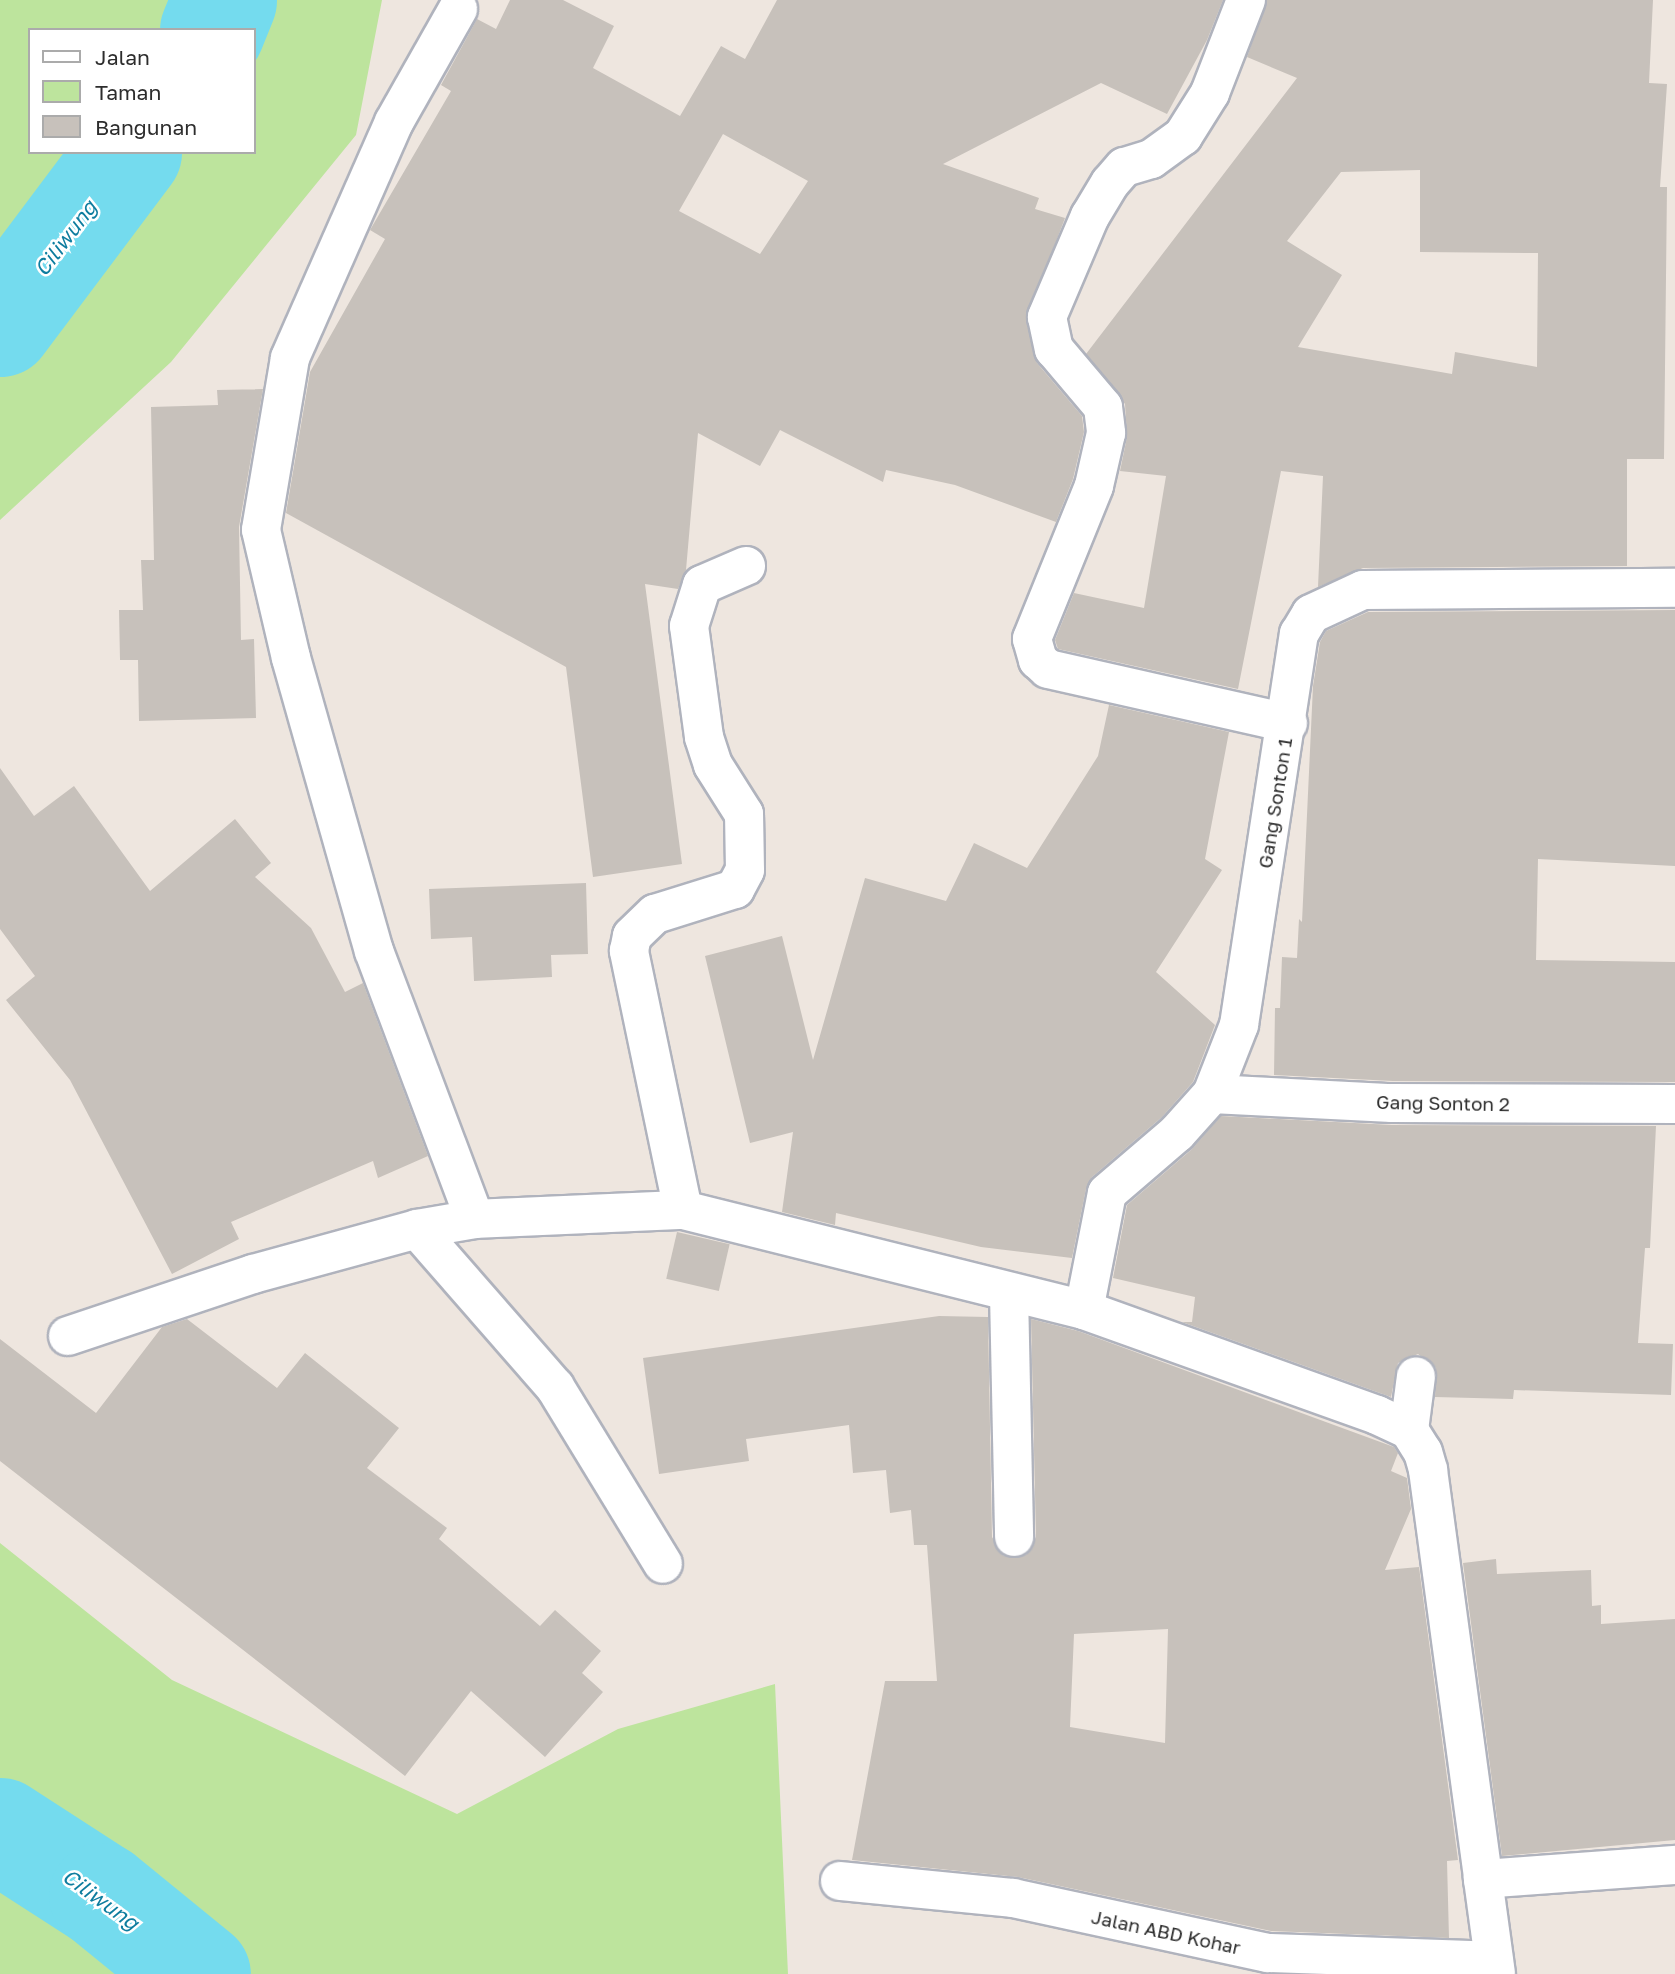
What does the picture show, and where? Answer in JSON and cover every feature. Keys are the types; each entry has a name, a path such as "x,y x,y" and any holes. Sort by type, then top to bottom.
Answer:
{"street":[{"path":"1246,0 1210,93 1183,136 1151,159 1124,167 1110,183 1090,216 1047,317 1054,349 1103,407 1106,433 1094,486 1032,639 1038,660 1048,669 1288,723"},
{"path":"458,9 394,122 290,358 261,530 291,658 374,951 475,1220"},
{"path":"683,1210 629,951 632,936 655,915 735,889 745,870 744,814 713,765 704,737 690,626 702,585 746,566"},
{"name":"Gang Sonton 1","path":"1084,1310 1107,1193 1177,1133 1212,1094 1239,1025 1288,723 1299,634 1311,614 1363,590 1675,588"},
{"name":"Gang Sonton 2","path":"1212,1094 1392,1103 1675,1104"},
{"path":"68,1336 253,1274 417,1229 475,1220 683,1210 1084,1310 1409,1430"},
{"path":"417,1229 555,1387 663,1564"},
{"path":"1009,1293 1014,1537"},
{"path":"1416,1376 1409,1430 1428,1470 1495,1967"},
{"path":"1483,1879 1675,1865"},
{"name":"Jalan ABD Kohar","path":"840,1881 1013,1898 1268,1953 1495,1967"}],"green space":[{"path":"0,0 382,0 356,135 171,362 0,520"},
{"path":"0,1543 172,1680 457,1814 618,1729 775,1684 788,1974 0,1974"}],"building":[{"path":"510,0 563,0 614,26 593,68 680,116 721,46 745,59 777,0 1223,0 1207,40 1167,114 1101,83 943,164 1039,198 1035,209 1065,218 1026,321 1037,363 1082,416 1084,432 1073,479 1056,522 955,485 886,470 883,482 780,430 760,466 698,433 686,570 678,589 645,584 682,864 593,877 566,667 286,513 310,372 385,239 370,230 451,91 441,85 477,19 496,29","holes":["723,134 808,181 760,254 679,211"]},
{"path":"1267,0 1653,0 1649,83 1667,84 1660,187 1667,187 1664,459 1627,459 1627,566 1363,568 1318,587 1323,476 1281,471 1238,689 1058,649 1055,640 1074,593 1144,608 1166,476 1120,471 1127,437 1125,404 1086,354 1297,78 1247,57","holes":["1420,170 1420,252 1538,253 1537,367 1455,352 1452,374 1298,347 1342,275 1287,241 1341,172"]},
{"path":"263,389 239,527 241,640 254,639 256,718 139,721 138,660 120,660 119,610 143,610 141,560 154,560 151,407 218,405 217,390"},
{"path":"1675,610 1675,866 1538,859 1536,960 1675,962 1675,1082 1393,1081 1274,1075 1275,1008 1280,1008 1282,957 1297,958 1299,919 1302,922 1313,686 1320,642 1326,631 1368,612"},
{"path":"1109,705 1229,732 1205,859 1222,870 1156,972 1215,1025 1193,1082 1162,1117 1092,1177 1086,1189 1072,1258 981,1247 836,1213 835,1225 782,1212 793,1132 750,1143 705,956 782,936 813,1060 865,878 946,901 974,843 1027,868 1098,756"},
{"path":"0,768 34,816 74,786 150,891 235,819 271,863 255,877 311,928 345,992 363,983 428,1156 378,1178 373,1161 231,1222 239,1239 172,1274 70,1080 6,1000 35,976 0,929"},
{"path":"586,883 588,954 551,955 552,977 474,981 472,937 431,939 429,889"},
{"path":"1221,1116 1392,1125 1656,1126 1650,1248 1645,1248 1638,1343 1673,1344 1671,1395 1514,1390 1513,1399 1435,1397 1436,1368 1418,1354 1398,1363 1391,1397 1182,1322 1192,1322 1195,1297 1113,1278 1127,1205 1191,1150"},
{"path":"677,1232 730,1244 719,1291 666,1279"},
{"path":"939,1316 988,1317 992,1537 1004,1556 1026,1555 1036,1537 1031,1319 1078,1331 1394,1447 1398,1453 1391,1471 1407,1478 1411,1509 1385,1570 1419,1567 1458,1860 1447,1861 1449,1938 1271,1931 1018,1877 852,1860 885,1681 937,1681 927,1545 914,1545 911,1510 890,1513 886,1470 853,1473 849,1425 746,1439 749,1461 659,1474 643,1358","holes":["1168,1629 1165,1743 1070,1727 1074,1634"]},
{"path":"187,1319 277,1388 305,1353 399,1428 367,1468 447,1528 439,1539 540,1626 555,1610 601,1651 582,1673 603,1692 545,1757 471,1691 405,1776 0,1461 0,1339 96,1413 162,1327"},
{"path":"1496,1559 1497,1574 1591,1570 1592,1606 1601,1605 1601,1624 1675,1619 1675,1840 1502,1856 1463,1563"}],"waterway":[{"name":"Ciliwung","path":"213,28 224,0"},
{"name":"Ciliwung","path":"0,324 128,154"},
{"name":"Ciliwung","path":"0,1830 101,1895 198,1974"}]}
